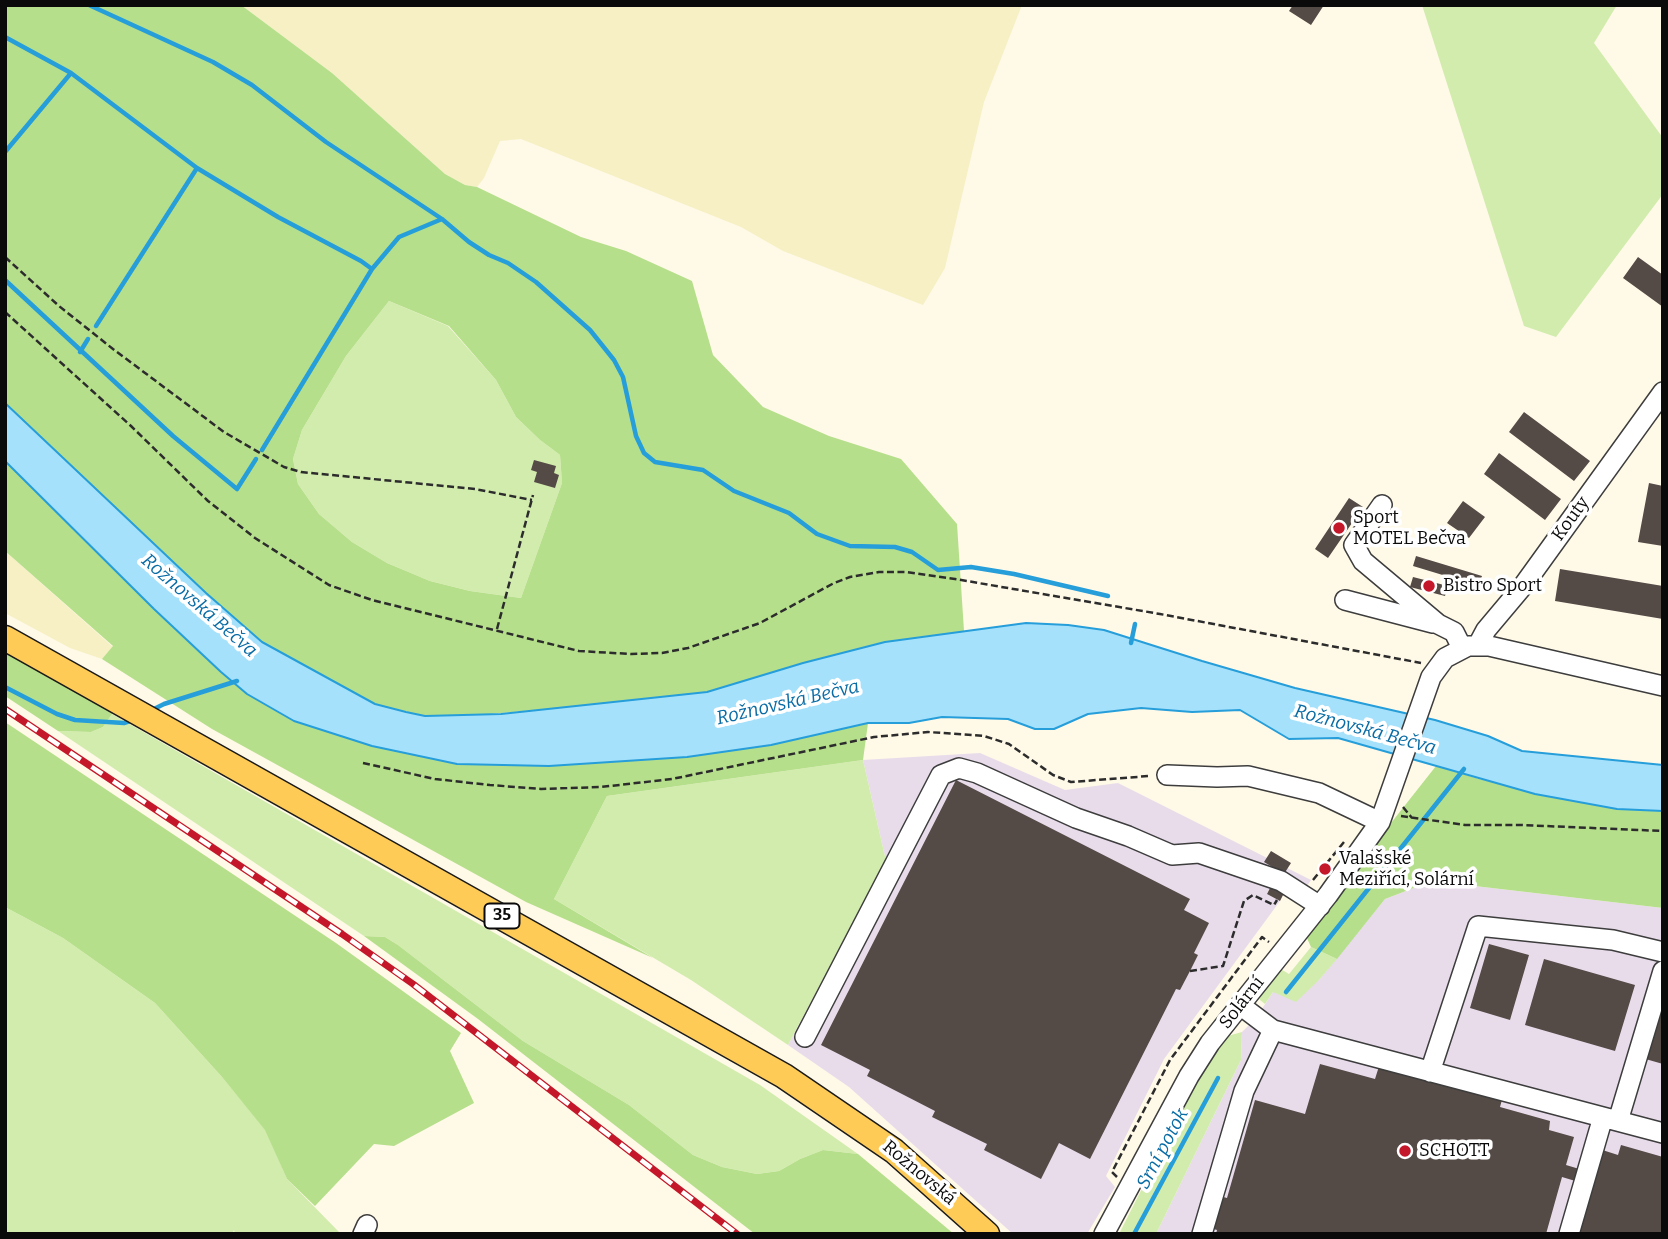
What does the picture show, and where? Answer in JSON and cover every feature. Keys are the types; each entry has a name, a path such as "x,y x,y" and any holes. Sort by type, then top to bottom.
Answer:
{"main road":[{"name":"Rožnovská","path":"5,638 795,1083 847,1117 921,1173 987,1234"}],"street":[{"name":"Kouty","path":"1395,783 1434,671 1445,658 1470,646 1523,586 1663,392"},
{"path":"1382,505 1354,545 1363,561 1438,624"},
{"path":"1345,600 1438,624 1454,632 1470,646 1663,686"},
{"path":"805,1037 941,775 959,768 977,773 1076,818 1172,855 1199,853 1282,881 1311,900"},
{"path":"1167,775 1248,776 1319,793 1380,822"},
{"name":"Solární","path":"1104,1234 1189,1076 1210,1043 1240,1005 1311,900 1380,822 1395,783"},
{"path":"1430,1072 1478,926 1613,940 1663,952"},
{"path":"1569,1234 1663,971"},
{"path":"1240,1005 1273,1030 1663,1133"},
{"path":"1202,1234 1244,1091 1273,1030"}],"path":[{"path":"5,257 59,306 113,349 224,432 284,467 301,472 475,489 532,500"},
{"path":"5,312 208,501 289,562 329,585 357,596 579,651 662,653 688,648 760,623 850,577 889,571 944,577 1160,614 1409,660 1434,671"},
{"path":"497,629 533,495"},
{"path":"363,763 435,779 489,785 541,789 601,787 672,779 874,737 928,732 984,736 1009,744 1053,775 1071,782 1167,775"},
{"path":"1414,819 1465,825 1663,831"},
{"path":"1311,900 1345,840"},
{"path":"1190,971 1223,966 1244,901 1253,895 1274,905 1277,900"}],"shaded area":[{"path":"241,5 1022,5 984,102 945,268 923,305 783,251 741,227 521,139 500,141 484,178 477,187 465,185 445,174 332,73"},
{"path":"5,551 113,647 102,659 70,648 5,613"},
{"path":"980,753 1065,790 1118,783 1311,880 1307,886 1285,875 1271,885 1267,894 1280,901 1164,1059 1106,1176 1115,1187 1087,1234 1013,1234 849,1087 788,1045 886,861 863,760"},
{"path":"1432,881 1663,908 1663,1234 1156,1234 1241,1060 1242,1032 1256,1018 1273,992 1319,980 1385,899"}],"green space":[{"path":"5,5 241,5 332,73 445,174 581,237 626,251 692,281 713,355 763,407 829,436 901,459 957,524 964,631 885,642 707,692 628,702 455,717 425,716 375,704 262,642 206,593 5,403","holes":["389,301 449,326 496,380 516,417 560,455 562,483 521,598 470,591 430,581 387,563 352,542 319,514 298,484 293,459 302,430 346,356"]},
{"path":"1422,5 1617,5 1594,43 1663,138 1663,194 1556,337 1524,326"},
{"path":"389,301 448,326 496,380 516,417 560,455 562,483 521,598 470,591 430,581 387,563 352,542 319,514 298,484 293,459 302,430 346,356"},
{"path":"5,461 247,694 294,721 372,746 549,766 687,757 771,745 868,723 863,760 607,796 554,899 653,958 526,902 212,729 102,659 113,646 5,551"},
{"path":"5,648 110,704 112,714 103,727 91,732 58,731 5,696"},
{"path":"112,714 760,1085 858,1154 823,1150 779,1171 757,1174 722,1167 693,1155 629,1105 523,1041 398,945 385,937 364,936 58,731 91,732 103,727"},
{"path":"5,722 336,943 461,1033 450,1051 474,1103 394,1146 374,1144 315,1206 287,1179 265,1130 222,1077 155,1003 63,938 5,907"},
{"path":"863,760 886,861 788,1045 691,980 554,899 607,796"},
{"path":"1436,766 1479,779 1616,809 1663,811 1663,908 1432,881 1385,899 1337,959 1311,947 1306,936"},
{"path":"5,907 63,938 155,1003 266,1130 287,1179 341,1234 235,1234 234,1230 232,1234 5,1234"},
{"path":"364,936 385,937 398,945 523,1041 629,1105 693,1155 722,1167 757,1174 779,1171 823,1150 858,1154 954,1234 755,1234 478,1019"},
{"path":"1311,947 1337,959 1319,980 1296,1002 1273,992 1265,1004 1260,1000 1259,995 1279,968 1289,974"},
{"path":"1242,1032 1241,1060 1156,1234 1119,1234 1200,1074 1224,1037"}],"water":[{"name":"Rožnovská Bečva","path":"5,403 206,593 262,642 375,704 406,712 425,716 501,714 707,692 885,642 1026,623 1068,625 1104,630 1295,688 1435,720 1488,736 1522,751 1663,765 1663,811 1617,809 1535,794 1338,738 1289,739 1240,710 1192,712 1141,708 1088,714 1054,729 1035,729 1008,719 942,717 909,723 868,723 771,745 687,757 549,766 457,764 372,746 294,721 247,694 221,672 5,461"}],"building":[{"path":"1293,5 1324,5 1311,25 1289,11"},
{"path":"1638,257 1663,275 1663,307 1623,278"},
{"path":"1524,412 1590,461 1574,481 1509,432"},
{"path":"1499,453 1561,499 1545,520 1484,474"},
{"path":"534,460 556,466 554,473 559,475 555,488 534,482 537,472 531,470"},
{"path":"1649,483 1663,486 1663,546 1638,542"},
{"name":"Sport MOTEL Bečva","path":"1349,498 1363,507 1328,558 1315,549"},
{"path":"1463,501 1485,517 1469,538 1447,523"},
{"path":"1416,556 1482,576 1479,586 1413,566"},
{"path":"1560,569 1663,586 1663,619 1555,601"},
{"name":"Bistro Sport","path":"1413,577 1448,586 1445,596 1410,587"},
{"path":"956,780 1190,899 1184,910 1209,923 1194,953 1198,955 1190,971 1180,990 1176,989 1090,1159 1059,1143 1041,1179 984,1150 987,1144 932,1117 935,1111 867,1076 870,1070 821,1045"},
{"path":"1271,851 1291,863 1284,874 1264,862"},
{"path":"1272,884 1285,891 1280,901 1267,894"},
{"path":"1489,944 1529,955 1510,1020 1470,1008"},
{"path":"1544,959 1635,985 1615,1051 1525,1025"},
{"path":"1663,991 1663,1064 1642,1058"},
{"name":"SCHOTT","path":"1381,1060 1503,1096 1500,1107 1550,1121 1549,1130 1574,1137 1566,1165 1586,1171 1593,1147 1618,1155 1621,1145 1663,1157 1663,1234 1568,1234 1582,1183 1562,1177 1546,1234 1216,1234 1217,1230 1207,1227 1216,1195 1227,1198 1255,1100 1305,1114 1320,1064 1375,1079"}],"waterway":[{"path":"89,5 213,62 252,85 326,142 442,219 469,242 536,282 590,330 614,360 623,377 636,436 644,453 655,462 703,470 734,491 789,513 817,534 850,546 895,547 912,552 938,570 971,567 1108,596"},
{"path":"5,37 71,73 197,168 372,269"},
{"path":"5,152 71,73"},
{"path":"96,326 197,168"},
{"path":"262,450 372,269 399,237 442,219"},
{"path":"5,280 173,436 237,489 256,459"},
{"path":"80,352 88,339"},
{"path":"1131,643 1135,624"},
{"path":"150,711 237,681"},
{"path":"5,687 57,714 75,720 124,723 133,720"},
{"name":"Srní potok","path":"1286,992 1464,769"},
{"name":"Srní potok","path":"1134,1234 1218,1078"}],"railway":[{"path":"5,709 413,984 737,1234"}],"place":[{"name":"Sport MOTEL Bečva","path":"1339,528"},
{"name":"Bistro Sport","path":"1429,586"},
{"name":"Valašské Meziřící, Solární","path":"1325,869"},
{"name":"SCHOTT","path":"1405,1151"}]}
